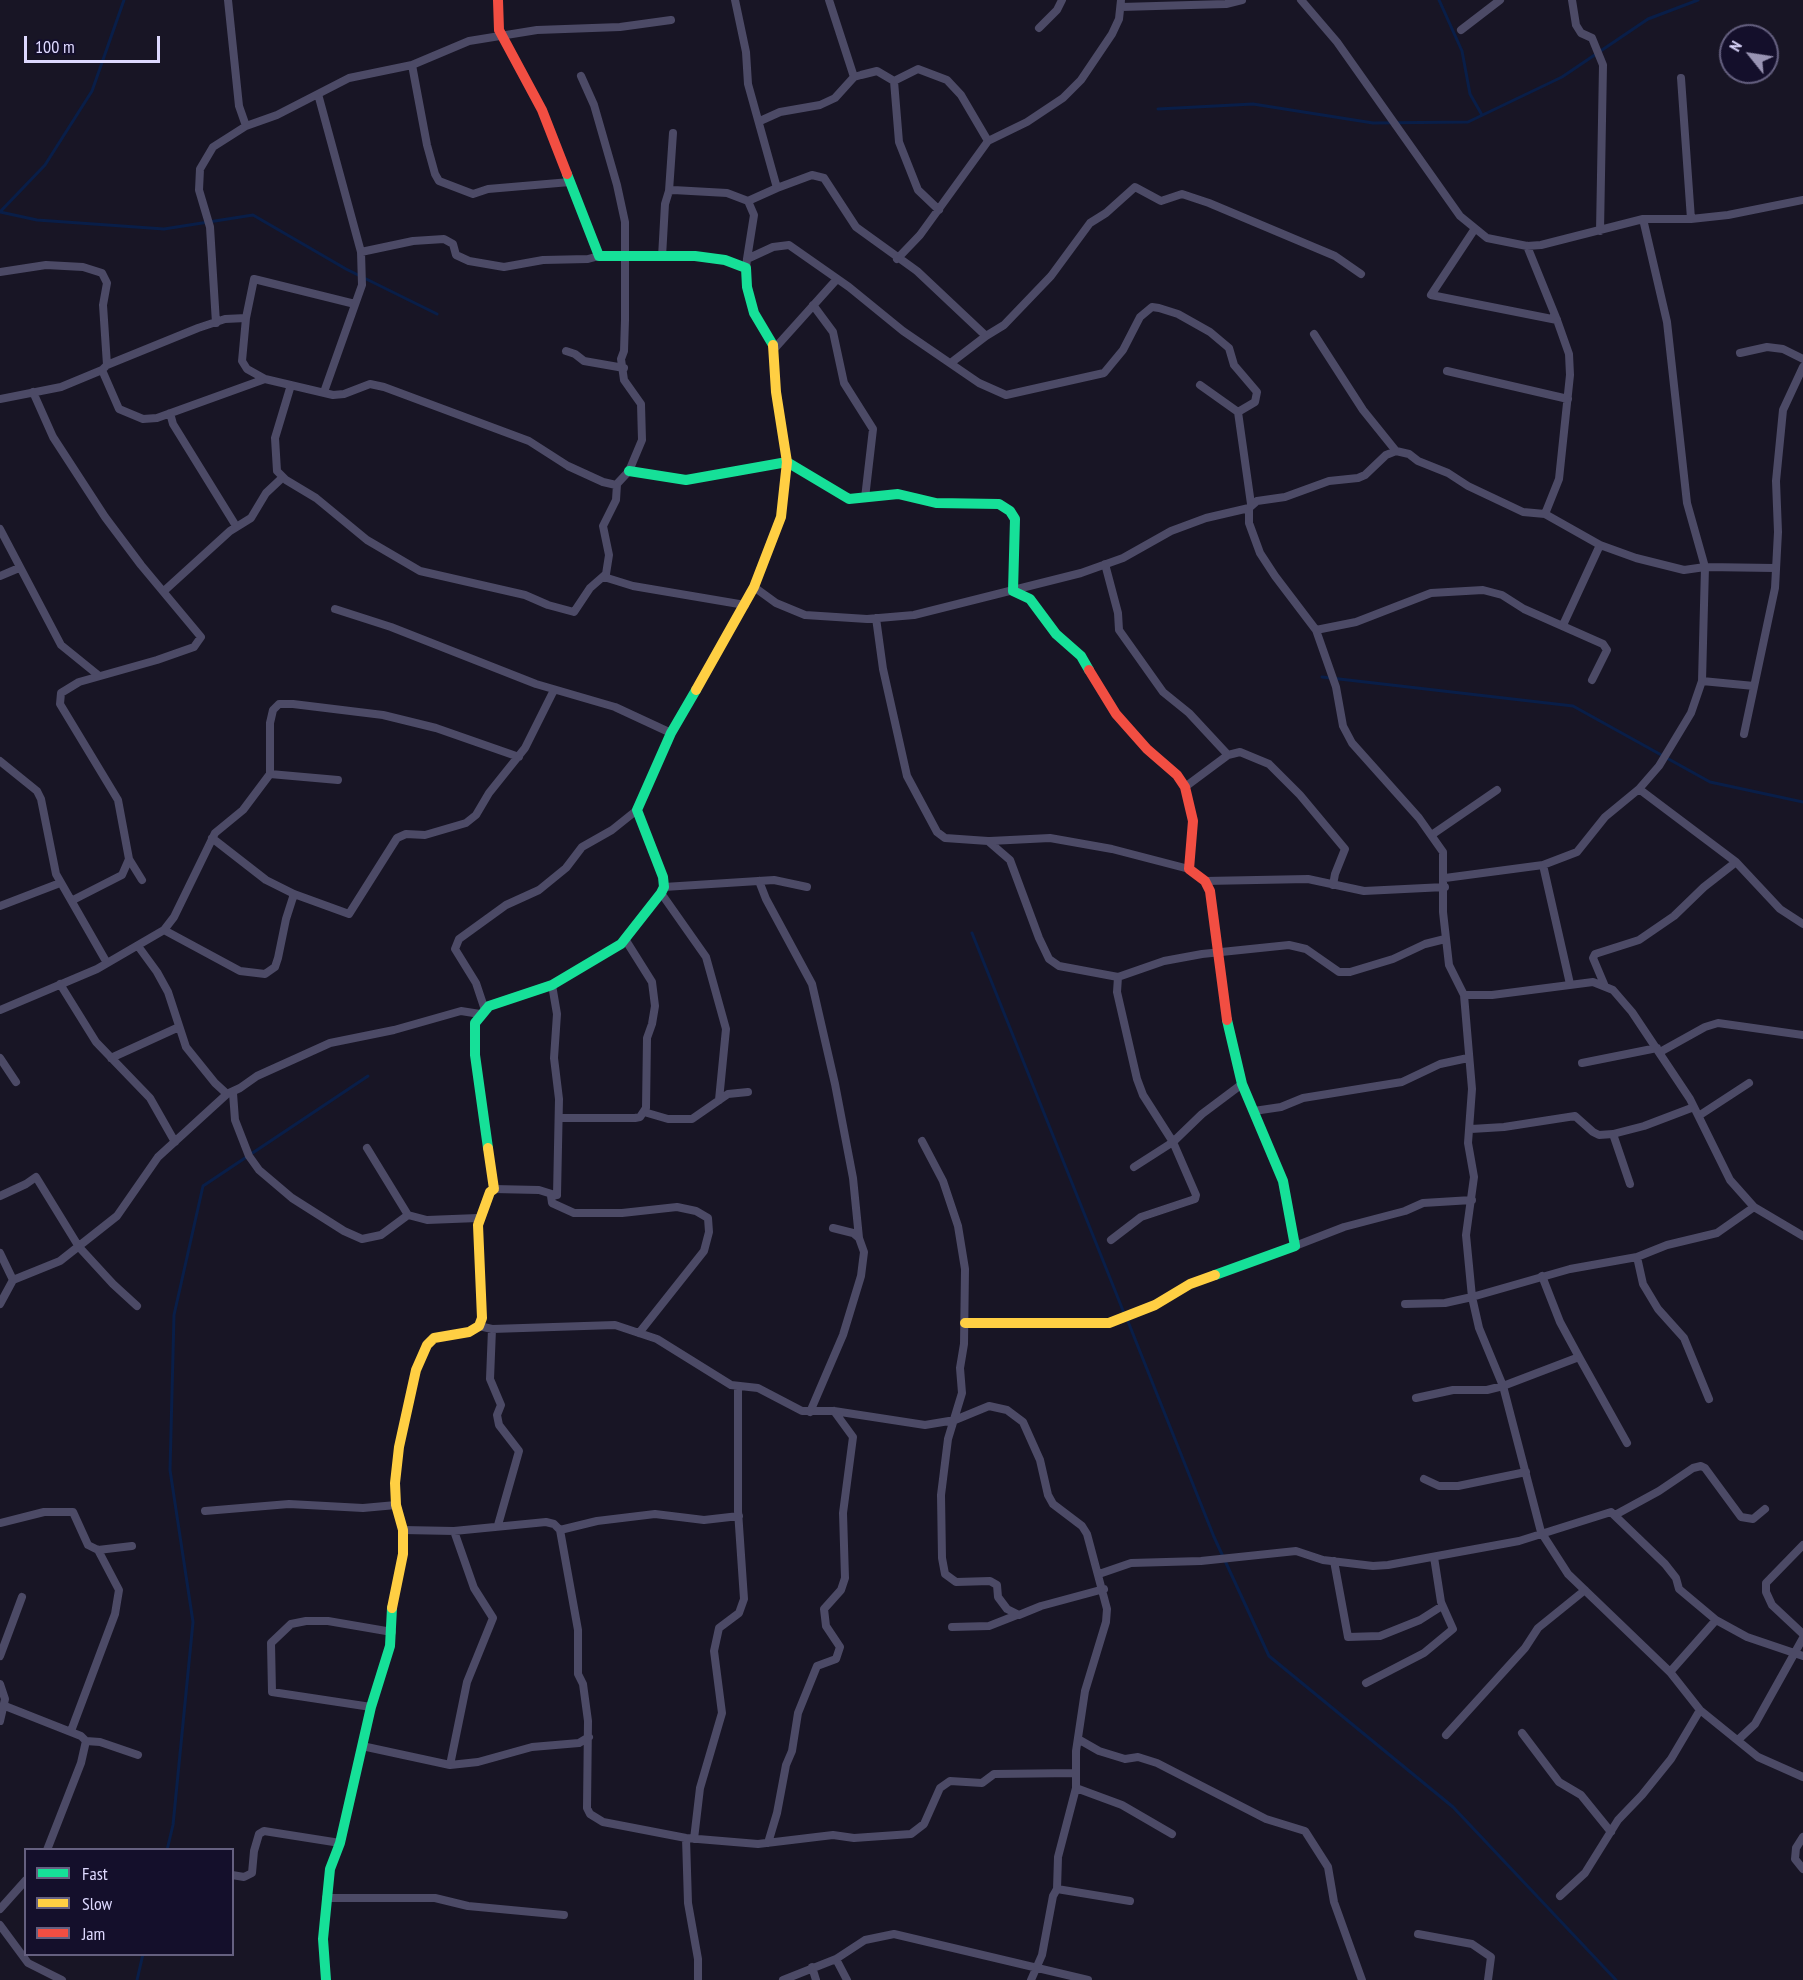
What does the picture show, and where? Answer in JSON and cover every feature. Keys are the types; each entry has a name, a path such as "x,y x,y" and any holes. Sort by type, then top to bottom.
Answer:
{"street":[{"path":"228,0 239,106 246,126"},
{"path":"498,0 499,30 512,59 542,110 599,256"},
{"path":"735,0 746,52 748,84 777,188"},
{"path":"829,0 854,77"},
{"path":"1038,28 1057,10 1062,0"},
{"path":"897,259 939,210 988,141 1027,122 1063,98 1081,80 1112,34 1119,19 1121,3 1226,4 1242,0"},
{"path":"1301,0 1337,42 1460,216 1474,230 1487,238 1527,246 1600,231 1643,219 1691,219 1728,215 1803,200"},
{"path":"1461,30 1500,0"},
{"path":"1572,0 1576,25 1581,33 1592,38 1602,65 1600,231"},
{"path":"216,323 208,223 199,190 200,169 213,147 246,126 277,116 349,78 412,65 469,41 537,30 620,27 671,20"},
{"path":"412,65 427,145 435,174 440,181 473,194 488,189 570,182"},
{"path":"894,81 918,69 947,80 961,95 988,141"},
{"path":"760,121 780,112 820,105 835,98 854,77 877,71 894,81"},
{"path":"291,384 275,438 275,465 282,478 316,498 367,540 420,571 525,595 548,605 574,612 590,588 604,577 609,555 603,526 616,501 617,484 629,471 642,440 641,404 624,380 621,359 624,351 625,222 594,105 581,76"},
{"path":"1681,78 1691,219"},
{"path":"894,81 899,142 902,152 918,190 939,210"},
{"path":"318,94 361,252 362,285 324,392"},
{"path":"662,258 665,204 669,191 674,133"},
{"path":"669,191 727,193 748,201 812,175 825,178 856,227 897,259 917,271 986,336"},
{"path":"952,362 1004,325 1051,276 1090,223 1106,213 1135,187 1161,201 1182,194 1209,202 1335,256 1361,274"},
{"path":"483,1012 476,983 455,949 459,939 506,905 539,890 566,868 582,848 612,830 637,810 671,733 754,587 781,517 787,462 776,392 775,348 754,313 747,287 747,264 754,215 748,201"},
{"path":"1205,880 1289,882 1308,879 1364,891 1445,883 1543,865 1577,852 1605,817 1639,789 1659,766 1691,712 1702,681 1705,567 1687,503 1667,322 1643,219"},
{"path":"1474,230 1431,295 1557,320"},
{"path":"361,252 413,241 444,238 453,244 456,255 469,261 504,267 543,260 588,259 599,256 662,258 694,256 747,264 773,247 789,245 903,331 952,362 979,383 1006,395 1104,373 1123,350 1140,317 1152,307 1159,308 1178,314 1210,332 1229,348 1234,365 1257,392 1255,402 1238,412"},
{"path":"1527,246 1569,354 1570,375 1559,479 1545,514"},
{"path":"0,272 46,265 83,267 102,273 107,283 104,305 105,367 119,409 143,419 170,413 265,379"},
{"path":"355,304 255,279 246,318 242,361 248,369 265,379 333,395 344,394 370,384 384,387 530,441 568,466 603,482 617,484"},
{"path":"775,348 837,279"},
{"path":"813,304 834,332 844,383 873,429 865,498"},
{"path":"0,399 61,387 225,318 246,318"},
{"path":"1314,334 1363,410 1396,451"},
{"path":"1740,353 1767,347 1783,349 1803,359"},
{"path":"566,351 584,361 624,368"},
{"path":"1744,734 1775,588 1774,568 1778,532 1777,460 1783,410 1803,367"},
{"path":"1447,371 1568,399"},
{"path":"1200,385 1238,412 1250,506 1249,523 1260,553 1316,630 1336,687 1343,726 1352,743 1433,834 1443,852 1445,939 1449,965 1464,995 1472,1089 1471,1129 1468,1143 1474,1177 1466,1235 1472,1297 1479,1328 1503,1386 1541,1532 1569,1574 1670,1672 1700,1710 1739,1739 1758,1757 1803,1777"},
{"path":"33,392 59,446 121,539 199,634 200,643 158,660 79,682 61,693 60,704 118,800 129,860 142,880"},
{"path":"170,413 173,424 236,526"},
{"path":"754,587 776,603 805,615 876,618 914,615 1014,591 1105,564 1197,521 1285,497 1329,481 1358,478 1365,475 1386,455 1396,451 1409,454 1418,461 1448,473 1468,486 1523,512 1545,514 1600,545 1672,568 1684,570 1705,567 1774,568"},
{"path":"629,471 686,480 787,462 849,499 898,494 936,503 999,504 1010,511 1015,519 1014,591"},
{"path":"164,591 236,526 251,518 266,493 282,478"},
{"path":"0,529 61,645 99,675"},
{"path":"1563,625 1600,545"},
{"path":"1105,564 1118,613 1119,630 1163,692 1189,713 1228,755"},
{"path":"0,576 19,568"},
{"path":"604,577 633,586 684,596 715,598 745,605"},
{"path":"1316,630 1356,622 1431,593 1483,590 1502,595 1524,609 1606,646 1592,680"},
{"path":"1014,591 1030,599 1056,634 1081,656 1116,714 1147,749 1177,774 1185,787 1193,821 1189,869"},
{"path":"335,609 391,627 554,690 615,707 671,733"},
{"path":"876,618 883,669 907,776 937,832 945,838 988,841 1050,838 1112,849 1189,869 1205,880 1210,891 1222,996 1242,1084 1283,1181 1295,1246"},
{"path":"1702,681 1754,686"},
{"path":"212,838 266,880 294,894 349,914 396,838 406,834 425,835 466,823 476,815 489,793 519,757 554,690"},
{"path":"0,1010 106,963 164,930 174,917 212,838 243,810 270,774 270,723 273,710 279,704 383,715 436,728 519,757"},
{"path":"1185,787 1228,755 1240,752 1269,764 1342,845 1345,855 1335,873 1333,885"},
{"path":"0,761 37,792 41,799 50,850 60,883 73,900 106,963"},
{"path":"270,774 338,780"},
{"path":"1639,789 1736,862 1780,909 1803,924"},
{"path":"1433,834 1497,790"},
{"path":"637,810 640,823 657,855 662,890 706,957 726,1029 719,1100"},
{"path":"988,841 1010,860 1048,959 1059,966 1118,977 1164,962 1289,945 1306,949 1339,972 1350,972 1393,959 1425,944 1445,939"},
{"path":"73,900 122,875 129,860"},
{"path":"1736,862 1704,887 1674,916 1639,940 1595,954 1593,958 1604,984 1632,1012 1700,1115 1720,1163 1730,1180 1754,1207 1803,1236"},
{"path":"1543,865 1570,984"},
{"path":"759,881 766,899 812,984 835,1084 864,1252 857,1295 810,1412"},
{"path":"494,1189 475,1055 475,1023 489,1006 503,999 552,985 621,944 662,890 759,881 793,882 807,887"},
{"path":"0,906 60,883"},
{"path":"164,930 240,971 265,974 275,967 294,894"},
{"path":"625,939 652,982 655,1006 647,1038 644,1112"},
{"path":"138,946 168,992 179,1027 193,1058 230,1093 235,1120 249,1156 259,1170 292,1198 344,1231 362,1239 381,1235 408,1215"},
{"path":"1111,1240 1141,1217 1195,1199 1173,1142 1140,1087 1117,992 1118,977"},
{"path":"1464,995 1492,995 1593,982 1604,984"},
{"path":"60,984 96,1042 150,1098 175,1142"},
{"path":"552,985 557,1014 554,1058 558,1076 559,1118 557,1195"},
{"path":"0,1304 13,1280 60,1261 117,1216 158,1157 230,1093 257,1076 330,1043 394,1030 461,1011 483,1012"},
{"path":"1582,1063 1659,1050 1704,1027 1718,1023 1803,1035"},
{"path":"111,1058 179,1027"},
{"path":"0,1058 16,1082"},
{"path":"1254,1111 1281,1107 1303,1098 1402,1082 1440,1064 1468,1058"},
{"path":"1700,1115 1749,1083"},
{"path":"1134,1167 1173,1142 1202,1114 1242,1084"},
{"path":"559,1118 635,1118 644,1112 668,1119 692,1119 728,1094 748,1092"},
{"path":"1471,1129 1504,1127 1575,1116 1599,1135 1614,1134 1653,1123 1694,1107"},
{"path":"1614,1134 1630,1184"},
{"path":"922,1142 943,1180 958,1226 965,1269 965,1323 960,1368 962,1393 948,1439 940,1495 942,1558 945,1574 956,1582 990,1581 997,1585 998,1597 1007,1609 1019,1615"},
{"path":"367,1148 408,1215 427,1220 478,1218"},
{"path":"0,1196 26,1184 36,1176 79,1247 113,1284 137,1305"},
{"path":"326,1980 323,1939 330,1869 340,1843 371,1707 392,1632 391,1615 403,1554 403,1530 396,1505 395,1482 399,1447 416,1370 427,1345 445,1334 469,1332 479,1326 482,1318 478,1218 490,1192 494,1189 538,1190 557,1195"},
{"path":"557,1195 551,1196 552,1203 574,1214 590,1215 677,1207 696,1211 708,1218 709,1232 704,1251 639,1333"},
{"path":"965,1323 1010,1325 1109,1323 1155,1305 1190,1284 1295,1246 1423,1203 1472,1200"},
{"path":"1405,1305 1445,1303 1542,1276 1637,1257 1717,1233 1754,1207"},
{"path":"833,1228 853,1233 860,1238"},
{"path":"0,1253 13,1280"},
{"path":"1637,1257 1643,1284 1658,1309 1684,1338 1709,1399"},
{"path":"1542,1276 1560,1322 1627,1443"},
{"path":"479,1326 492,1329 615,1325 672,1346 722,1380 738,1386 758,1388 802,1411 834,1411 925,1425 955,1420 988,1406 1007,1410 1023,1422 1040,1460 1048,1495 1053,1504 1076,1521 1088,1534 1093,1562 1100,1574 1104,1589 1106,1622 1085,1691 1078,1738 1076,1788 1058,1857 1057,1889 1053,1896 1042,1955 1031,1980"},
{"path":"492,1329 490,1372 501,1405 497,1415 499,1425 519,1451 498,1525"},
{"path":"1416,1398 1453,1390 1487,1390 1503,1386 1579,1357"},
{"path":"698,1980 698,1959 688,1903 690,1839 700,1788 722,1713 714,1651 719,1628 739,1613 744,1599 738,1516 738,1386"},
{"path":"768,1843 777,1813 786,1765 792,1751 798,1713 817,1666 836,1659 840,1647 826,1626 824,1609 841,1590 844,1578 843,1513 852,1437 834,1411"},
{"path":"1100,1574 1131,1563 1201,1561 1296,1551 1334,1561 1373,1566 1434,1557 1519,1541 1541,1532 1604,1514 1615,1515 1659,1491 1693,1468 1701,1466 1705,1468 1741,1517 1753,1519 1765,1509"},
{"path":"1424,1479 1439,1486 1458,1486 1526,1472"},
{"path":"205,1511 289,1504 363,1508 396,1505"},
{"path":"0,1523 44,1512 73,1512 83,1539 98,1550 119,1590 115,1614 71,1731"},
{"path":"560,1530 597,1521 655,1514 705,1520 738,1516"},
{"path":"1615,1515 1665,1564 1676,1578 1679,1589 1716,1620 1747,1637 1799,1655"},
{"path":"403,1530 454,1531 546,1522 554,1524 560,1530 578,1630 578,1674 583,1684 588,1737 587,1808 590,1814 616,1826 690,1839 768,1843 833,1835 854,1838 911,1834 924,1824 940,1788 950,1781 982,1783 994,1774 1075,1773"},
{"path":"450,1765 467,1682 493,1618 474,1588 454,1531"},
{"path":"1739,1739 1755,1724 1799,1655 1803,1636 1773,1605 1766,1592 1766,1583 1803,1545"},
{"path":"98,1550 132,1546"},
{"path":"1366,1683 1424,1653 1453,1629 1442,1606 1434,1557"},
{"path":"1334,1561 1348,1637 1380,1636 1420,1620 1442,1606"},
{"path":"952,1627 989,1626 1041,1606 1104,1589"},
{"path":"1446,1735 1525,1648 1538,1628 1585,1590"},
{"path":"0,1656 22,1597"},
{"path":"1670,1672 1716,1620"},
{"path":"371,1707 272,1692 271,1643 291,1624 306,1621 328,1621 392,1632"},
{"path":"0,1684 3,1689 5,1706 0,1721"},
{"path":"5,1706 71,1731 86,1741 100,1742 138,1755"},
{"path":"1560,1896 1585,1873 1611,1832 1680,1747 1700,1710"},
{"path":"1522,1733 1559,1782 1581,1795 1611,1832"},
{"path":"362,1746 450,1765 478,1762 532,1747 579,1743 588,1737"},
{"path":"1078,1738 1099,1750 1125,1760 1137,1757 1156,1763 1266,1819 1305,1831 1328,1867 1334,1902 1362,1980"},
{"path":"48,1848 81,1763 86,1741"},
{"path":"1076,1788 1122,1805 1172,1834"},
{"path":"234,1875 244,1877 252,1874 254,1851 259,1834 264,1831 340,1843"},
{"path":"1803,1836 1796,1848 1795,1859 1803,1869"},
{"path":"0,1908 24,1882"},
{"path":"1057,1889 1130,1901"},
{"path":"326,1898 435,1898 468,1906 564,1914"},
{"path":"0,1925 28,1964 62,1980"},
{"path":"783,1980 836,1959 865,1940 894,1934 1088,1980"},
{"path":"1418,1934 1472,1944 1491,1957 1488,1980"},
{"path":"836,1959 847,1980"},
{"path":"812,1967 816,1980"}],"waterway":[{"path":"0,212 45,165 92,91 124,0"},
{"path":"1439,0 1462,51 1470,94 1482,115"},
{"path":"1158,109 1253,104 1373,123 1468,122 1562,77 1648,19 1698,0"},
{"path":"0,212 37,220 164,229 253,215 346,269 437,314"},
{"path":"1322,677 1573,706 1710,782 1803,802"},
{"path":"972,933 1124,1313"},
{"path":"167,1848 173,1825 193,1622 170,1470 174,1315 203,1186 368,1076"},
{"path":"1127,1319 1214,1537 1269,1656 1453,1807 1616,1980"},
{"path":"137,1980 143,1956"}],"traffic: fast":[{"path":"567,174 599,256 695,256 725,260 746,268 747,287 754,313 773,345"},
{"path":"629,471 686,480 787,462 849,499 898,494 936,503 999,504 1010,511 1015,519 1013,591 1030,599 1056,634 1081,656 1089,670"},
{"path":"488,1148 475,1055 475,1023 489,1006 552,985 621,944 661,893 664,887 663,877 637,810 671,733 696,690"},
{"path":"1215,1275 1295,1246 1283,1181 1242,1084 1227,1020"},
{"path":"326,1980 323,1939 330,1869 340,1843 371,1707 390,1646 392,1608"}],"traffic: slow":[{"path":"696,690 754,587 781,517 787,462 776,392 773,345"},
{"path":"392,1608 403,1554 403,1530 396,1505 395,1483 399,1447 416,1370 427,1345 434,1338 469,1332 479,1326 482,1318 478,1225 490,1192 494,1189 488,1148"},
{"path":"965,1323 1109,1323 1155,1305 1190,1284 1215,1275"}],"traffic: jam":[{"path":"498,0 499,30 542,110 567,174"},
{"path":"1089,670 1116,714 1147,749 1177,775 1185,787 1193,821 1189,869 1205,881 1210,891 1227,1020"}]}
